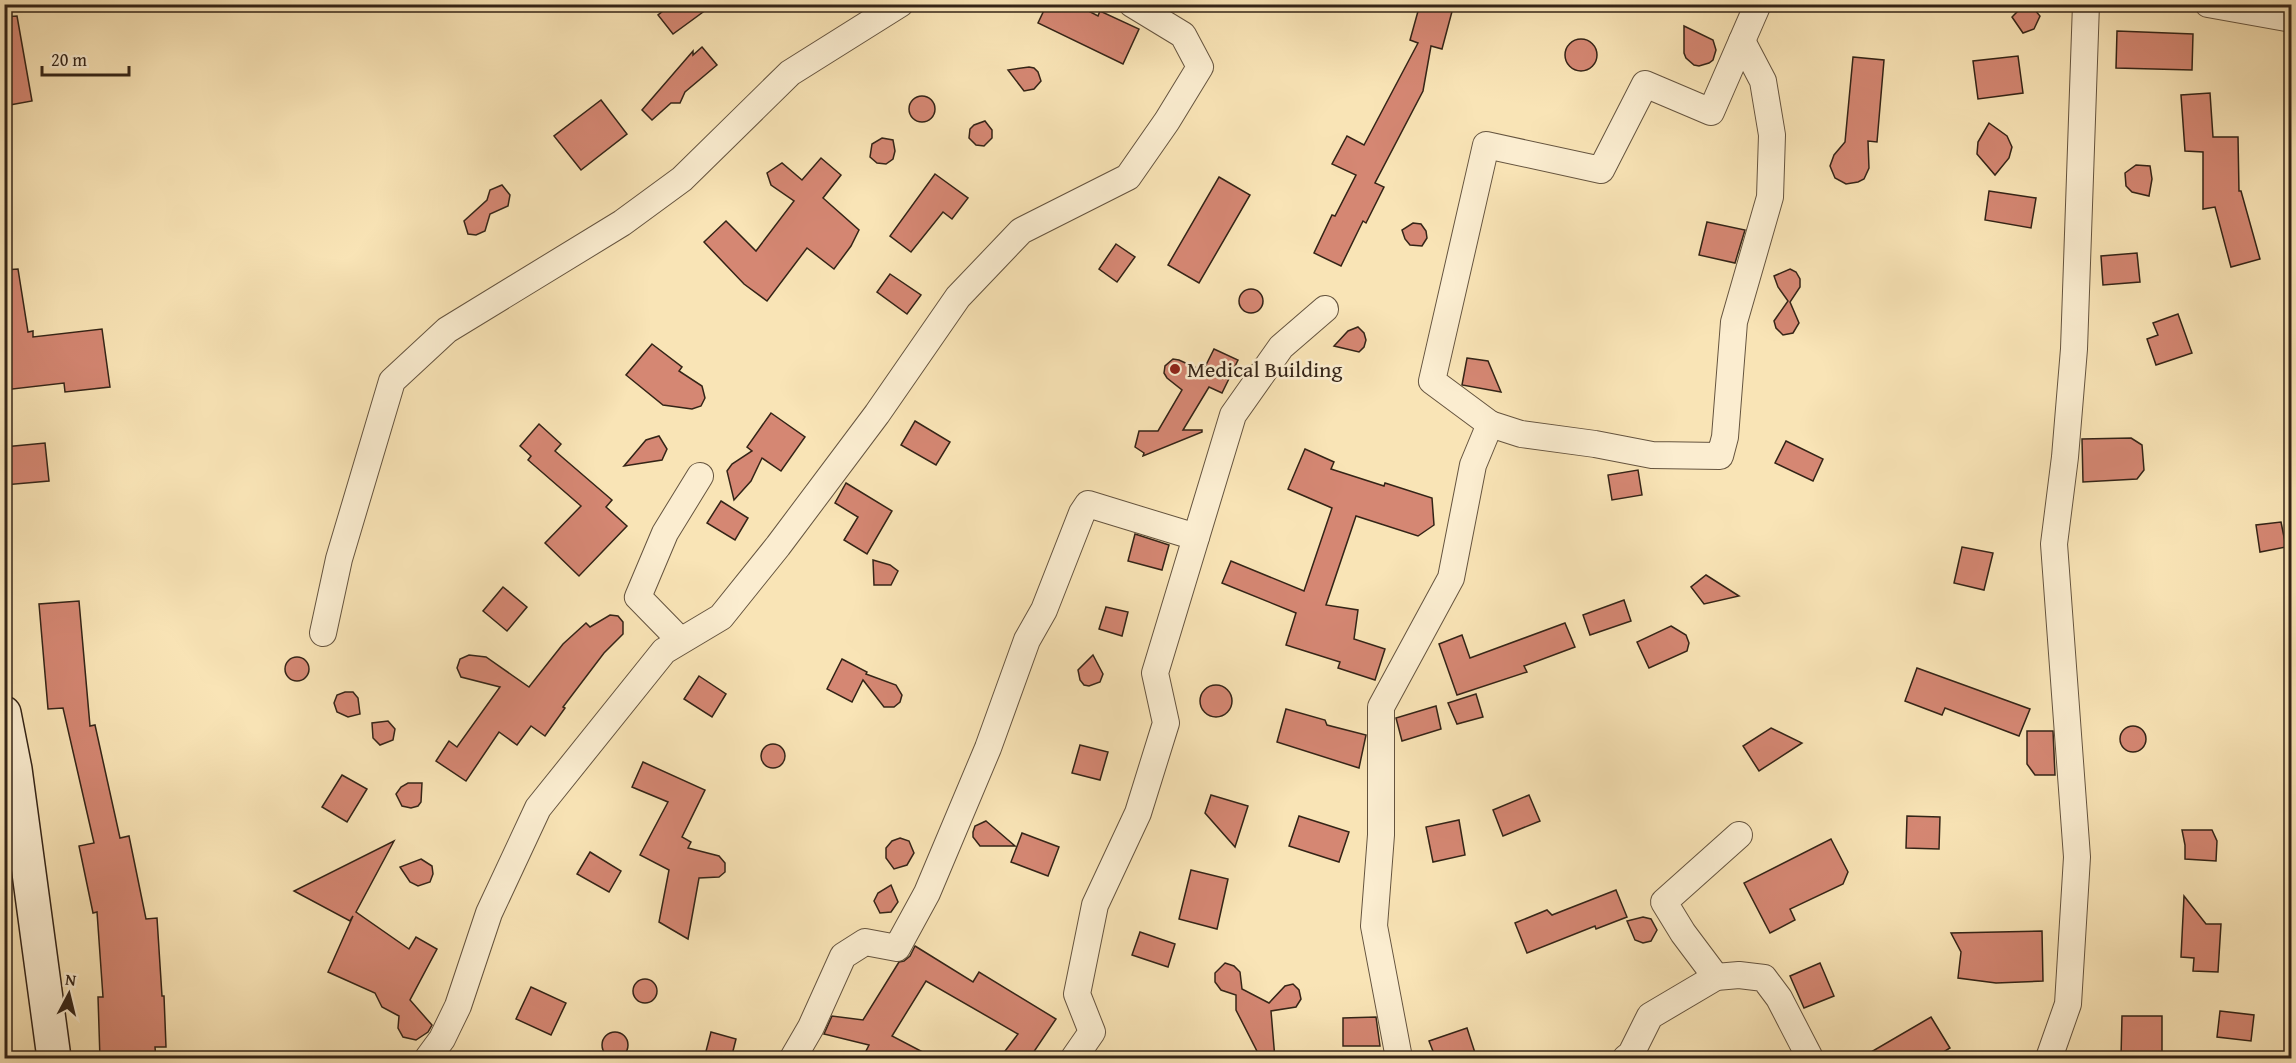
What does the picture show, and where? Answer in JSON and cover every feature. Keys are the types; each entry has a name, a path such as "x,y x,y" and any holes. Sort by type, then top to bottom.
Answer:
{"main road":[{"path":"4,713 15,769 54,1059"}],"street":[{"path":"323,633 339,560 392,381 447,330 622,223 682,179 790,73 900,4"},
{"path":"428,1059 442,1039 458,1006 489,913 538,808 664,651 721,617 778,546 877,414 958,297 1021,231 1128,177 1167,121 1200,67 1183,35 1132,4"},
{"path":"1742,41 1763,81 1772,135 1770,197 1734,321 1725,437 1720,456 1652,455 1595,444 1521,434 1490,424 1432,381 1486,145 1601,170 1645,84 1711,112 1758,4"},
{"path":"2049,1059 2068,1004 2077,857 2054,544 2066,458 2074,349 2086,4"},
{"path":"2208,4 2292,19"},
{"path":"1074,1059 1092,1032 1077,994 1095,905 1138,813 1166,723 1155,673 1233,415 1281,347 1325,309"},
{"path":"1399,1059 1374,926 1381,835 1382,707 1451,578 1473,465 1490,424"},
{"path":"680,640 638,597 665,533 700,476"},
{"path":"793,1059 811,1027 843,956 865,942 897,948 904,938 927,893 988,747 1028,640 1044,610 1082,513 1088,504 1196,537"},
{"path":"1716,977 1683,933 1664,902 1739,835"},
{"path":"1630,1057 1650,1016 1716,977 1739,975 1764,978 1779,998 1810,1059"}],"building":[{"path":"672,4 714,4 673,34 658,15"},
{"path":"1047,4 1075,4 1098,16 1100,11 1139,29 1123,64 1038,23"},
{"path":"1420,4 1454,4 1442,49 1431,46 1423,91 1375,183 1384,187 1366,223 1363,221 1341,266 1314,253 1332,215 1335,216 1356,175 1332,164 1347,136 1364,145 1418,43 1410,40"},
{"path":"2027,6 2034,9 2040,16 2034,29 2023,33 2012,17"},
{"path":"17,16 32,101 4,106 4,17"},
{"path":"1684,26 1713,40 1716,50 1713,60 1699,66 1686,58"},
{"path":"2117,31 2193,34 2192,70 2116,68"},
{"path":"1581,39 1592,44 1597,55 1592,66 1581,71 1570,66 1565,55 1570,44"},
{"path":"702,47 717,65 685,92 680,103 671,103 652,120 642,110 693,51 693,55"},
{"path":"2018,56 2023,93 1978,99 1973,61"},
{"path":"1853,57 1884,60 1877,142 1868,141 1869,168 1864,179 1846,184 1835,178 1830,166 1834,155 1845,142"},
{"path":"1029,67 1038,72 1041,81 1034,89 1024,91 1008,70"},
{"path":"2210,93 2213,137 2238,137 2239,191 2241,191 2260,259 2231,267 2215,207 2203,209 2203,152 2185,151 2181,95"},
{"path":"922,96 932,99 935,109 932,119 922,122 912,119 909,109 912,99"},
{"path":"601,100 627,134 581,170 554,136"},
{"path":"985,121 992,130 992,138 984,146 976,145 969,138 970,129"},
{"path":"1989,123 2007,136 2012,147 2009,158 1995,175 1977,154 1978,142"},
{"path":"882,138 893,140 895,151 893,159 886,164 877,163 870,157 872,144"},
{"path":"821,158 841,175 823,198 859,230 851,246 834,269 807,248 767,301 744,284 704,242 726,221 756,251 794,201 771,185 767,173 782,163 802,180"},
{"path":"2136,165 2150,166 2152,179 2149,196 2132,192 2126,186 2125,173"},
{"path":"935,174 968,198 952,219 943,212 911,252 890,236"},
{"path":"1219,177 1250,195 1199,283 1168,265"},
{"path":"502,185 510,195 508,206 490,214 485,231 476,235 468,234 464,221 487,200 490,190"},
{"path":"1989,191 2036,198 2031,228 1985,220"},
{"path":"1707,222 1745,230 1735,263 1699,255"},
{"path":"1413,223 1421,224 1426,231 1427,238 1422,246 1410,245 1405,239 1402,230"},
{"path":"1116,244 1135,257 1117,282 1099,269"},
{"path":"2137,253 2140,282 2103,285 2101,256"},
{"path":"18,269 28,332 33,331 33,337 102,329 110,387 65,392 64,383 4,390 4,270"},
{"path":"1790,269 1796,272 1800,279 1800,287 1790,302 1799,323 1793,333 1783,335 1776,328 1774,321 1788,301 1778,287 1774,276"},
{"path":"890,274 921,295 907,314 877,292"},
{"path":"1246,289 1256,289 1263,296 1263,306 1256,313 1246,313 1239,306 1239,296"},
{"path":"2178,314 2192,353 2156,365 2147,339 2158,335 2153,323"},
{"name":"Medical Building","path":"1358,327 1364,333 1366,340 1359,352 1334,346 1348,331"},
{"path":"652,344 682,367 679,371 702,386 705,398 701,406 692,409 663,405 626,375"},
{"path":"1214,349 1238,360 1222,393 1209,387 1183,430 1202,430 1202,432 1143,456 1144,453 1135,447 1139,431 1158,431 1182,390 1167,378 1164,373 1165,366 1173,359 1203,371"},
{"path":"1467,358 1488,361 1501,392 1462,385"},
{"path":"771,413 805,437 781,471 762,458 751,481 734,500 727,471 732,464 752,451 747,447"},
{"path":"915,421 950,442 936,465 901,445"},
{"path":"539,424 561,444 555,451 612,500 606,507 627,526 579,576 545,543 581,506 528,460 531,456 520,446"},
{"path":"659,436 667,449 662,460 624,466 646,440"},
{"path":"2131,438 2142,445 2144,470 2137,479 2083,482 2082,439"},
{"path":"1786,441 1823,459 1813,481 1775,463"},
{"path":"45,443 49,481 4,485 4,447"},
{"path":"1305,449 1334,462 1331,469 1432,498 1434,525 1418,536 1356,516 1326,605 1358,610 1354,639 1385,649 1375,680 1338,668 1340,662 1286,645 1296,613 1222,583 1231,561 1304,591 1332,508 1288,489"},
{"path":"1638,470 1642,495 1612,500 1608,475"},
{"path":"846,483 892,511 867,554 844,540 858,517 835,503"},
{"path":"721,501 748,518 735,540 707,523"},
{"path":"2281,522 2286,547 2260,552 2256,525"},
{"path":"1135,534 1169,545 1162,570 1128,561"},
{"path":"1962,547 1993,553 1984,590 1954,583"},
{"path":"873,560 890,565 898,571 891,585 874,585"},
{"path":"1706,575 1739,596 1704,604 1691,587"},
{"path":"503,587 527,607 507,631 483,611"},
{"path":"1624,600 1631,621 1590,635 1583,615"},
{"path":"79,601 90,726 95,725 120,838 129,836 146,919 157,918 166,1047 155,1047 156,1059 100,1059 98,997 103,997 97,912 93,913 79,846 94,843 63,708 48,709 39,604"},
{"path":"1106,607 1128,612 1122,636 1099,629"},
{"path":"610,615 618,616 623,622 623,634 604,653 563,707 565,708 545,736 531,726 517,745 499,732 466,781 436,761 449,741 457,747 500,687 461,677 457,668 460,659 469,655 486,657 529,687 563,644 586,623 590,627"},
{"path":"1565,623 1575,647 1524,666 1527,672 1457,695 1439,644 1462,635 1470,658"},
{"path":"1671,626 1686,635 1689,643 1687,651 1649,668 1637,642"},
{"path":"1093,655 1103,674 1100,682 1089,686 1084,685 1080,680 1078,670"},
{"path":"297,657 305,661 309,669 305,677 297,681 289,677 285,669 289,661"},
{"path":"842,659 867,672 866,674 896,685 902,695 900,702 894,707 884,707 863,680 852,702 827,689"},
{"path":"1917,668 2030,709 2019,736 1945,708 1942,715 1905,701"},
{"path":"699,676 726,694 712,717 684,699"},
{"path":"1216,685 1228,689 1232,701 1228,713 1216,717 1204,713 1200,701 1204,689"},
{"path":"353,692 358,698 360,714 348,717 337,712 334,703 337,695"},
{"path":"1476,694 1483,717 1457,724 1448,703"},
{"path":"1436,706 1441,729 1402,741 1396,718"},
{"path":"1286,709 1325,720 1327,725 1366,735 1359,768 1277,742"},
{"path":"388,721 395,729 393,740 380,745 373,738 372,723"},
{"path":"2133,726 2142,730 2146,739 2142,748 2133,752 2124,748 2120,739 2124,730"},
{"path":"1771,728 1802,743 1759,771 1743,746"},
{"path":"2027,731 2053,731 2055,775 2035,775 2027,764"},
{"path":"773,744 778,745 784,751 784,761 778,767 773,768 768,767 762,761 761,756 762,751 768,745"},
{"path":"1080,745 1108,752 1100,780 1072,773"},
{"path":"643,762 705,790 682,837 691,842 688,848 719,856 725,863 725,872 719,877 699,878 688,939 659,922 669,870 640,855 668,802 632,787"},
{"path":"342,775 367,789 347,822 322,807"},
{"path":"408,783 422,783 421,802 418,806 411,808 402,806 396,794"},
{"path":"1211,795 1248,806 1235,847 1205,813"},
{"path":"1529,795 1540,821 1503,836 1493,810"},
{"path":"1299,816 1349,832 1339,862 1289,846"},
{"path":"1907,816 1940,817 1939,849 1906,848"},
{"path":"1459,820 1465,855 1433,862 1426,827"},
{"path":"986,821 1015,846 980,846 973,837 973,832 975,826"},
{"path":"2182,830 2212,830 2217,841 2216,861 2185,859"},
{"path":"1022,833 1059,847 1048,876 1011,862"},
{"path":"900,838 909,841 914,853 907,865 894,869 886,858 886,848 892,841"},
{"path":"1831,839 1848,872 1843,884 1790,909 1795,920 1770,933 1744,883"},
{"path":"394,841 356,912 409,949 416,937 437,949 410,1000 432,1025 428,1032 416,1040 403,1037 398,1028 399,1016 382,1007 375,993 328,972 353,916 350,921 294,891"},
{"path":"590,852 621,871 609,892 577,874"},
{"path":"421,859 432,866 433,874 430,882 418,886 410,882 400,867"},
{"path":"1191,870 1228,879 1217,929 1179,919"},
{"path":"891,885 898,902 891,912 880,913 874,901 878,893"},
{"path":"1616,890 1627,917 1596,929 1595,926 1527,953 1515,923 1547,910 1552,915"},
{"path":"2184,896 2206,924 2221,924 2218,972 2193,971 2194,958 2181,957"},
{"path":"1643,917 1651,919 1657,930 1651,941 1643,943 1635,940 1627,921"},
{"path":"2042,931 2043,981 1996,983 1958,978 1961,952 1951,933"},
{"path":"1140,932 1175,944 1168,967 1132,955"},
{"path":"915,946 973,982 979,972 1056,1019 1029,1059 999,1059 1018,1034 926,981 892,1036 936,1059 862,1059 869,1045 824,1034 832,1016 863,1020 899,962 910,956"},
{"path":"1225,963 1234,966 1240,972 1242,989 1269,1003 1285,986 1293,984 1299,990 1301,999 1296,1007 1271,1011 1275,1059 1261,1059 1236,1010 1236,995 1221,990 1215,982 1215,973"},
{"path":"1820,963 1834,996 1804,1008 1790,976"},
{"path":"645,979 650,980 656,986 656,996 650,1002 645,1003 640,1002 634,996 633,991 634,986 640,980"},
{"path":"531,987 566,1003 551,1035 516,1019"},
{"path":"2220,1011 2254,1015 2251,1041 2217,1037"},
{"path":"2122,1016 2162,1016 2162,1058 2121,1057"},
{"path":"1376,1017 1380,1046 1343,1046 1343,1018"},
{"path":"1931,1017 1950,1048 1932,1059 1859,1059"},
{"path":"1467,1028 1477,1059 1436,1059 1429,1041"},
{"path":"615,1032 624,1036 628,1045 624,1054 615,1058 606,1054 602,1045 606,1036"},
{"path":"711,1032 736,1039 731,1059 704,1059"}],"place":[{"name":"Medical Building","path":"1175,369"}]}
